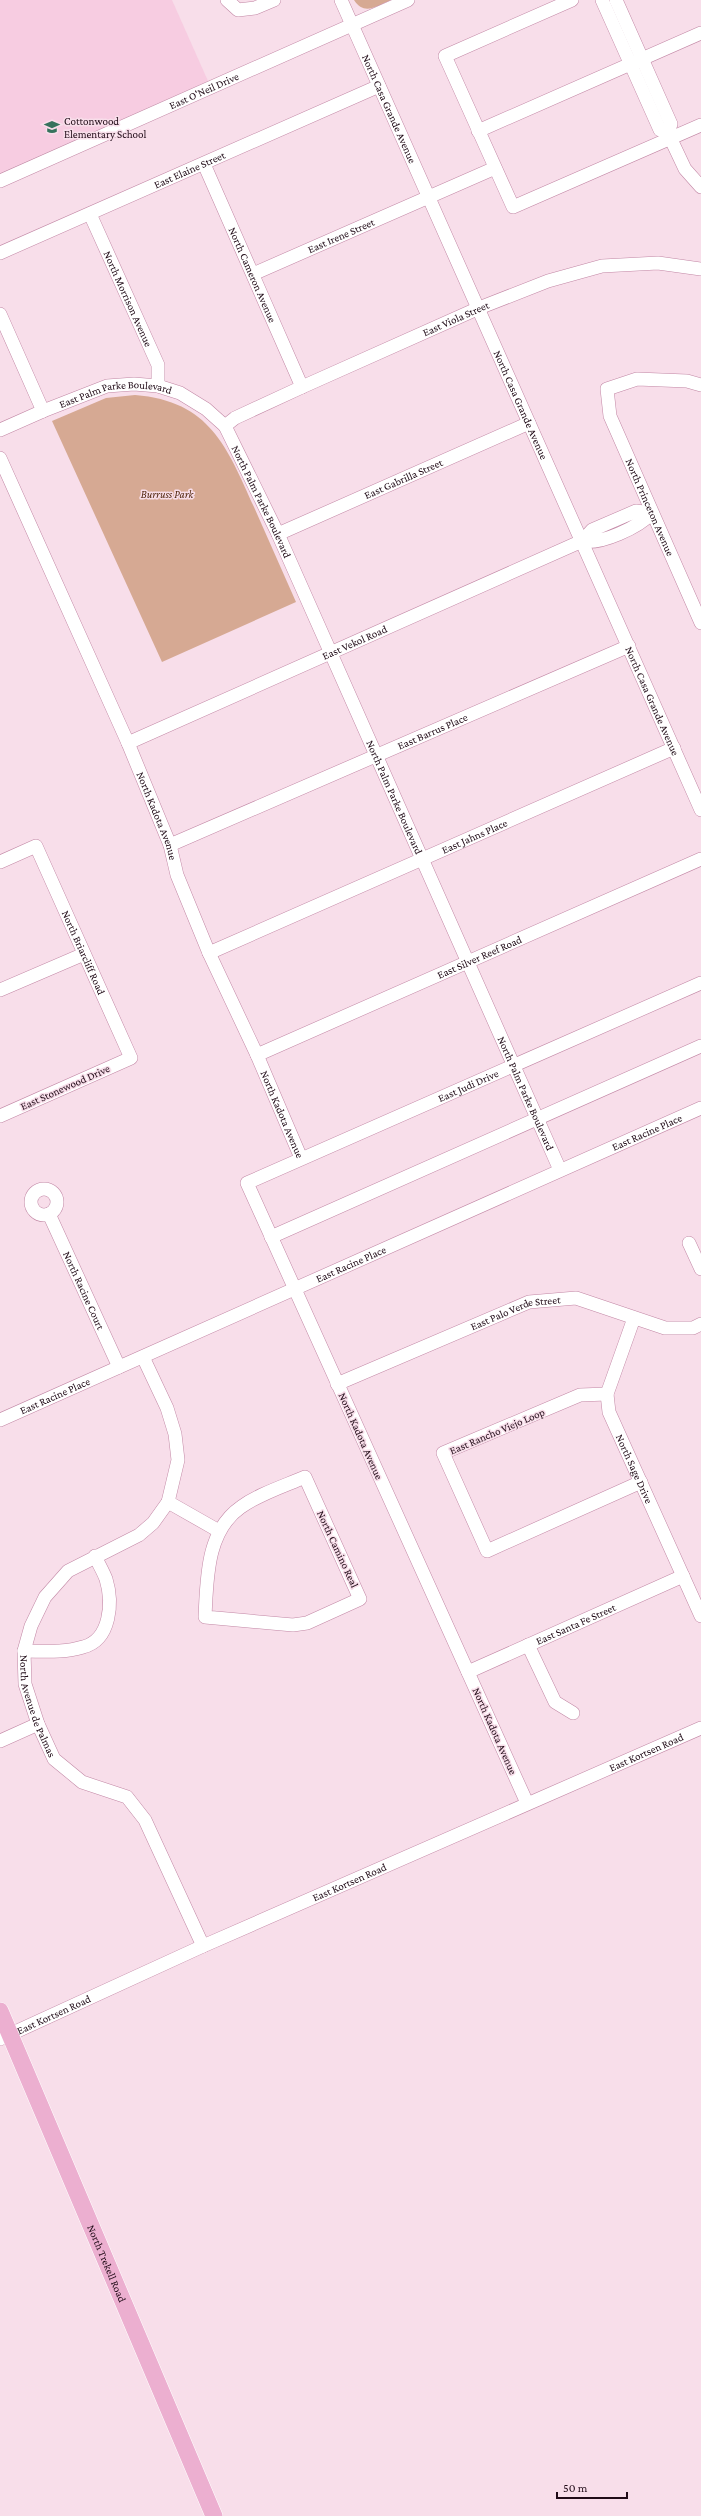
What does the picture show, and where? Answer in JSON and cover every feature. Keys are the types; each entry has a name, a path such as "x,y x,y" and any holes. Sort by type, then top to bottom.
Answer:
{"main road":[{"name":"North Trekell Road","path":"0,2010 5,2037 214,2516"}],"street":[{"path":"227,0 238,10 255,8 274,0"},
{"name":"North Casa Grande Avenue","path":"341,0 701,810"},
{"name":"East O'Neil Drive","path":"0,181 408,0"},
{"path":"572,0 445,56 513,207 670,136 701,125"},
{"path":"602,0 636,62"},
{"path":"616,0 660,130 670,136 685,168 701,187"},
{"path":"478,131 701,33"},
{"name":"East Elaine Street","path":"0,253 379,86"},
{"name":"North Cameron Avenue","path":"204,164 302,387"},
{"name":"East Irene Street","path":"253,274 495,168"},
{"name":"North Morrison Avenue","path":"90,214 158,365 158,386"},
{"name":"East Viola Street","path":"225,426 235,418 302,387 479,308 548,281 602,266 658,262 701,269"},
{"path":"0,314 43,411"},
{"name":"North Princeton Avenue","path":"701,385 687,381 637,379 606,389 610,416 652,513 696,597 701,623"},
{"name":"East Palm Parke Boulevard","path":"0,430 43,411 107,386 134,384 158,386 180,393 206,409 225,426"},
{"name":"East Gabrilla Street","path":"278,534 529,423"},
{"name":"North Palm Parke Boulevard","path":"225,426 278,534 560,1170"},
{"name":"North Kadota Avenue","path":"0,458 128,743 170,845 177,875 209,953 257,1056 301,1158 247,1183 527,1804"},
{"name":"East Vekol Road","path":"128,743 582,541 593,544 643,522 652,513"},
{"name":"East Barrus Place","path":"170,845 377,757 629,646"},
{"name":"East Jahns Place","path":"209,953 674,748"},
{"name":"North Briarcliff Road","path":"0,862 36,846 130,1058"},
{"name":"East Silver Reef Road","path":"257,1056 701,859"},
{"path":"0,990 84,954"},
{"name":"East Judi Drive","path":"301,1158 701,983"},
{"path":"271,1237 701,1046"},
{"name":"East Stonewood Drive","path":"0,1116 130,1058"},
{"name":"East Racine Place","path":"2,1415 143,1357 701,1108"},
{"name":"North Racine Court","path":"49,1214 118,1367"},
{"path":"689,1243 701,1269"},
{"name":"East Palo Verde Street","path":"337,1384 529,1302 576,1298 665,1328 693,1328 701,1324"},
{"name":"North Sage Drive","path":"634,1318 607,1394 609,1412 701,1616"},
{"name":"North Avenue de Palmas","path":"143,1357 167,1408 175,1434 178,1460 168,1502 153,1523 139,1534 68,1571 45,1597 31,1626 24,1651 25,1684 38,1724 54,1759 82,1782 127,1797 145,1820 203,1946"},
{"name":"East Rancho Viejo Loop","path":"607,1394 580,1395 443,1453 487,1551 641,1482"},
{"name":"North Camino Real","path":"305,1477 360,1599 307,1623 292,1625 205,1617 208,1565 219,1531 240,1507 305,1477"},
{"path":"168,1502 219,1531"},
{"path":"24,1651 61,1651 84,1647 98,1639 106,1627 110,1597 106,1578 95,1556"},
{"name":"East Santa Fe Street","path":"468,1672 683,1576"},
{"path":"528,1645 555,1702 573,1713"},
{"path":"0,1741 38,1724"},
{"name":"East Kortsen Road","path":"5,2037 203,1946 701,1728"}],"shaded area":[{"name":"Cottonwood Elementary School","path":"0,0 172,0 208,81 0,173"}],"green space":[{"path":"354,0 391,0 376,7 366,9 358,5"},
{"name":"Burruss Park","path":"135,395 161,399 181,407 198,417 212,431 235,465 296,602 162,662 52,421 106,398"}],"place":[{"name":"Cottonwood Elementary School","path":"52,127"}]}
